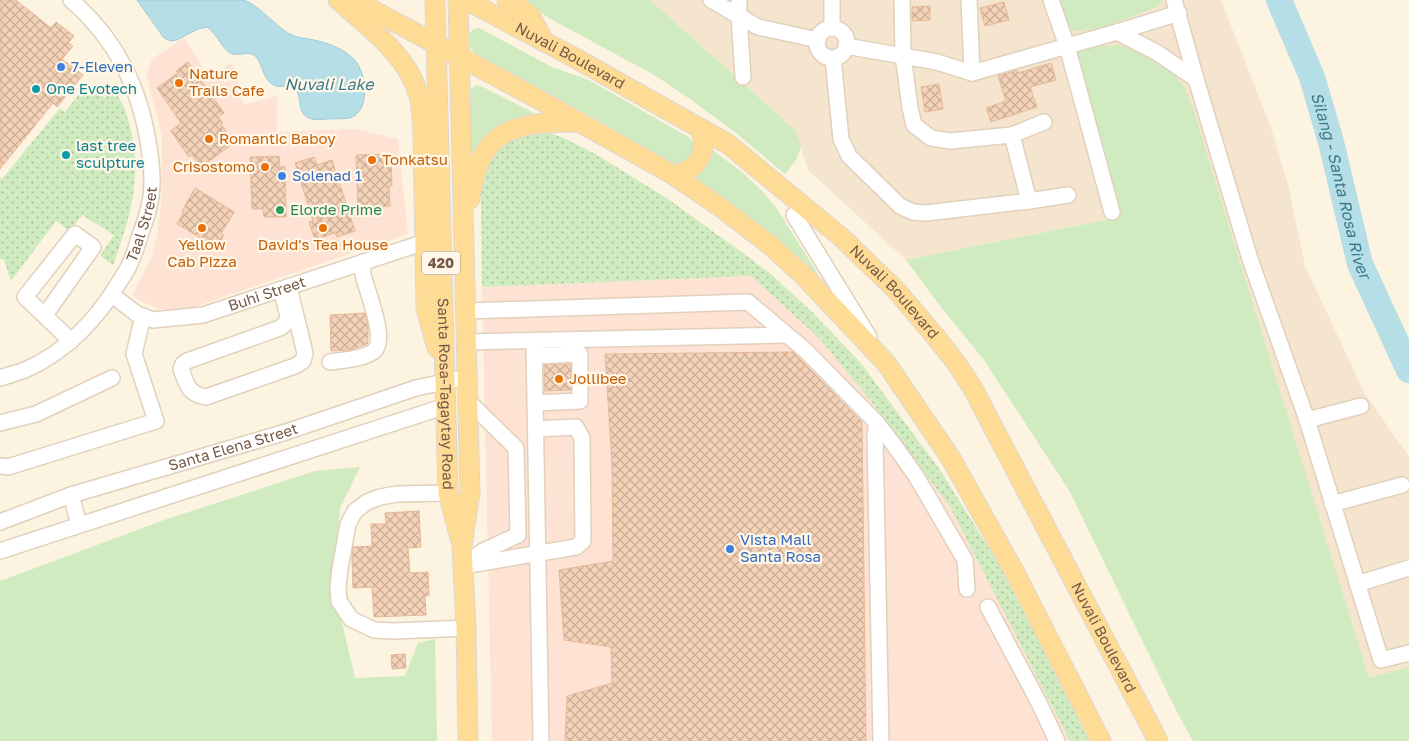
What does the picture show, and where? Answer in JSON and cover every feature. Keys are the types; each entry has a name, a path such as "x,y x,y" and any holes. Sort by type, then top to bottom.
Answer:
{"main road":[{"path":"338,0 388,45 413,82 418,95 421,111 426,309 445,380"},
{"path":"354,0 672,174 719,206 770,245 803,276 886,363 950,456 1014,571 1101,741"},
{"name":"Santa Rosa-Tagaytay Road","path":"435,0 448,492 462,546"},
{"name":"Santa Rosa-Tagaytay Road","path":"458,0 470,492 462,546 468,741"},
{"name":"Nuvali Boulevard","path":"466,0 602,73 728,144 848,244 876,269 912,307 957,364 988,417 1158,741"},
{"path":"507,0 530,15 544,42"},
{"path":"463,243 476,170 494,140 506,132 529,124 580,122"},
{"path":"672,174 684,172 696,164 702,153 704,140 700,128"},
{"path":"424,196 439,148"}],"street":[{"name":"Taal Street","path":"0,378 25,370 48,357 71,341 94,319 112,295 131,262 149,207 152,179 149,148 137,93 120,57 109,41 71,0"},
{"path":"711,0 758,27 818,40"},
{"path":"739,0 743,77"},
{"path":"832,0 832,28"},
{"path":"902,0 903,55 914,125 931,138 950,141 1012,135 1044,122"},
{"path":"969,0 972,73"},
{"path":"1051,0 1067,46 1112,212"},
{"path":"846,46 937,62 972,73 1117,32 1177,7 1196,79 1250,258 1307,420 1381,660 1409,653"},
{"path":"832,28 844,34 846,40 846,46 842,54 833,58 823,54 817,45 821,34 832,28"},
{"path":"1117,32 1156,52 1196,79"},
{"path":"833,58 841,139 849,156 900,206 913,212 926,213 1068,195"},
{"path":"1012,135 1029,201"},
{"path":"794,216 886,363"},
{"path":"45,315 93,247 75,234 25,297 71,341"},
{"name":"Buhi Street","path":"112,295 137,314 153,320 203,316 425,242"},
{"path":"330,362 366,356 375,350 379,344 377,319 362,262"},
{"path":"285,288 305,353 303,361 295,366 206,397 196,395 188,389 181,369 187,361 280,328 286,323 288,316 285,288"},
{"path":"466,311 748,302 805,350 877,423 916,476 965,560 966,589"},
{"path":"0,466 8,468 156,421 134,354 143,316"},
{"path":"534,348 786,335"},
{"path":"466,342 580,354 580,401 535,403"},
{"path":"534,348 541,741"},
{"name":"Santa Elena Street","path":"0,522 71,495 286,432 416,388 445,380 467,377"},
{"path":"0,423 36,414 112,378"},
{"path":"463,566 483,551 518,534 516,448 468,401"},
{"name":"Santa Elena Street","path":"0,551 446,406"},
{"path":"1307,420 1361,406"},
{"path":"877,423 875,444 881,741"},
{"path":"463,566 576,547 583,541 582,438 576,427 536,429"},
{"path":"1332,504 1402,485"},
{"path":"448,492 396,494 380,497 367,502 355,511 348,524 339,578 339,601 351,619 374,630 466,628"},
{"path":"71,495 79,525"},
{"path":"1357,584 1409,568"},
{"path":"988,607 1058,741"}],"shaded area":[{"path":"650,0 1221,0 1270,125 1288,184 1305,266 1364,392 1409,457 1409,667 1369,679 1220,197 906,260 808,170 795,130"},
{"name":"Solenad 1","path":"184,38 210,79 232,62 243,105 277,96 277,132 355,129 398,139 408,234 188,309 171,311 160,309 138,300 133,294 151,258 158,230 161,202 162,136 147,75 152,59"},
{"name":"Vista Mall Santa Rosa","path":"751,276 820,339 874,405 950,507 1070,741 492,741 482,287"}],"green space":[{"path":"526,0 650,0 795,130 801,147 796,160 785,174 735,132 656,76 547,17"},
{"path":"1054,0 1161,0 1161,2 1157,7 1111,24 1099,28 1075,31 1063,30"},
{"path":"479,28 552,67 589,80 690,138 694,148 691,156 674,166 607,125 478,56 469,45 468,40 470,32"},
{"path":"1119,45 1164,63 1185,88 1193,108 1369,678 1409,667 1409,741 1193,741 1175,708 1070,492 984,360 906,260 1121,217 1074,67 1074,54 1082,47"},
{"path":"87,84 105,98 113,88 125,110 134,145 135,180 133,197 125,231 113,265 100,256 114,235 82,215 70,231 56,221 11,281 4,260 0,259 0,178 2,179 60,108 65,112"},
{"path":"476,85 542,117 471,161 470,90"},
{"path":"545,131 564,138 597,155 668,199 736,248 772,275 811,311 860,362 940,470 1007,577 1089,741 1070,741 950,507 874,405 820,339 751,276 482,287 481,190 483,170 503,140"},
{"path":"711,149 743,173 777,209 823,284 691,177 705,166 711,154"},
{"path":"360,467 340,508 333,584 355,678 405,676 418,643 435,639 437,741 0,741 0,581 164,520 315,471"}],"water":[{"name":"Nuvali Lake","path":"137,0 243,0 248,2 291,35 331,45 353,58 363,76 365,92 362,107 358,113 350,118 318,120 309,118 302,111 296,90 291,87 275,86 272,84 267,79 255,55 249,53 229,53 207,27 198,29 177,40 171,41 164,38"}],"building":[{"name":"One Evotech","path":"0,0 16,0 51,28 56,22 74,36 68,43 73,46 62,59 83,75 57,107 53,103 0,169"},
{"path":"1004,2 1009,20 985,26 980,8"},
{"path":"930,6 930,20 912,21 912,7"},
{"path":"188,62 224,113 218,117 234,143 201,167 192,155 189,157 171,131 181,123 157,88 178,73 176,71"},
{"path":"1051,63 1056,80 1030,87 1037,107 991,122 986,108 1006,101 998,76 1017,70 1018,73"},
{"path":"939,84 943,109 925,112 921,87"},
{"path":"391,154 392,186 389,186 390,206 358,208 356,155"},
{"path":"279,156 280,168 285,166 286,217 264,217 263,209 252,209 250,157"},
{"path":"314,157 317,165 332,160 355,231 337,237 335,233 315,240 309,222 313,221 295,163"},
{"path":"195,188 234,212 221,234 224,235 218,246 215,244 211,250 196,241 199,237 177,224"},
{"path":"365,313 368,325 367,344 351,350 331,351 330,315"},
{"path":"793,352 862,422 866,741 565,741 567,696 612,683 611,647 564,640 559,570 613,561 612,464 605,354"},
{"name":"Jollibee","path":"571,364 571,390 544,391 544,365"},
{"path":"419,511 421,547 408,548 410,573 428,572 429,596 425,596 426,615 374,617 372,587 353,588 353,547 372,546 371,524 386,524 385,513"},
{"path":"405,654 406,668 392,669 391,655"}],"waterway":[{"name":"Silang - Santa Rosa River","path":"1279,0 1312,77 1331,142 1360,264 1409,370"}],"place":[{"name":"7-Eleven","path":"61,67"},
{"name":"Nature Trails Cafe","path":"179,83"},
{"name":"One Evotech","path":"36,89"},
{"name":"Romantic Baboy","path":"209,139"},
{"name":"last tree sculpture","path":"66,155"},
{"name":"Tonkatsu","path":"372,160"},
{"name":"Crisostomo","path":"265,167"},
{"name":"Solenad 1","path":"282,176"},
{"name":"Elorde Prime","path":"280,210"},
{"name":"Yellow Cab Pizza","path":"202,228"},
{"name":"David's Tea House","path":"323,228"},
{"name":"Jollibee","path":"559,379"},
{"name":"Vista Mall Santa Rosa","path":"730,549"}]}
